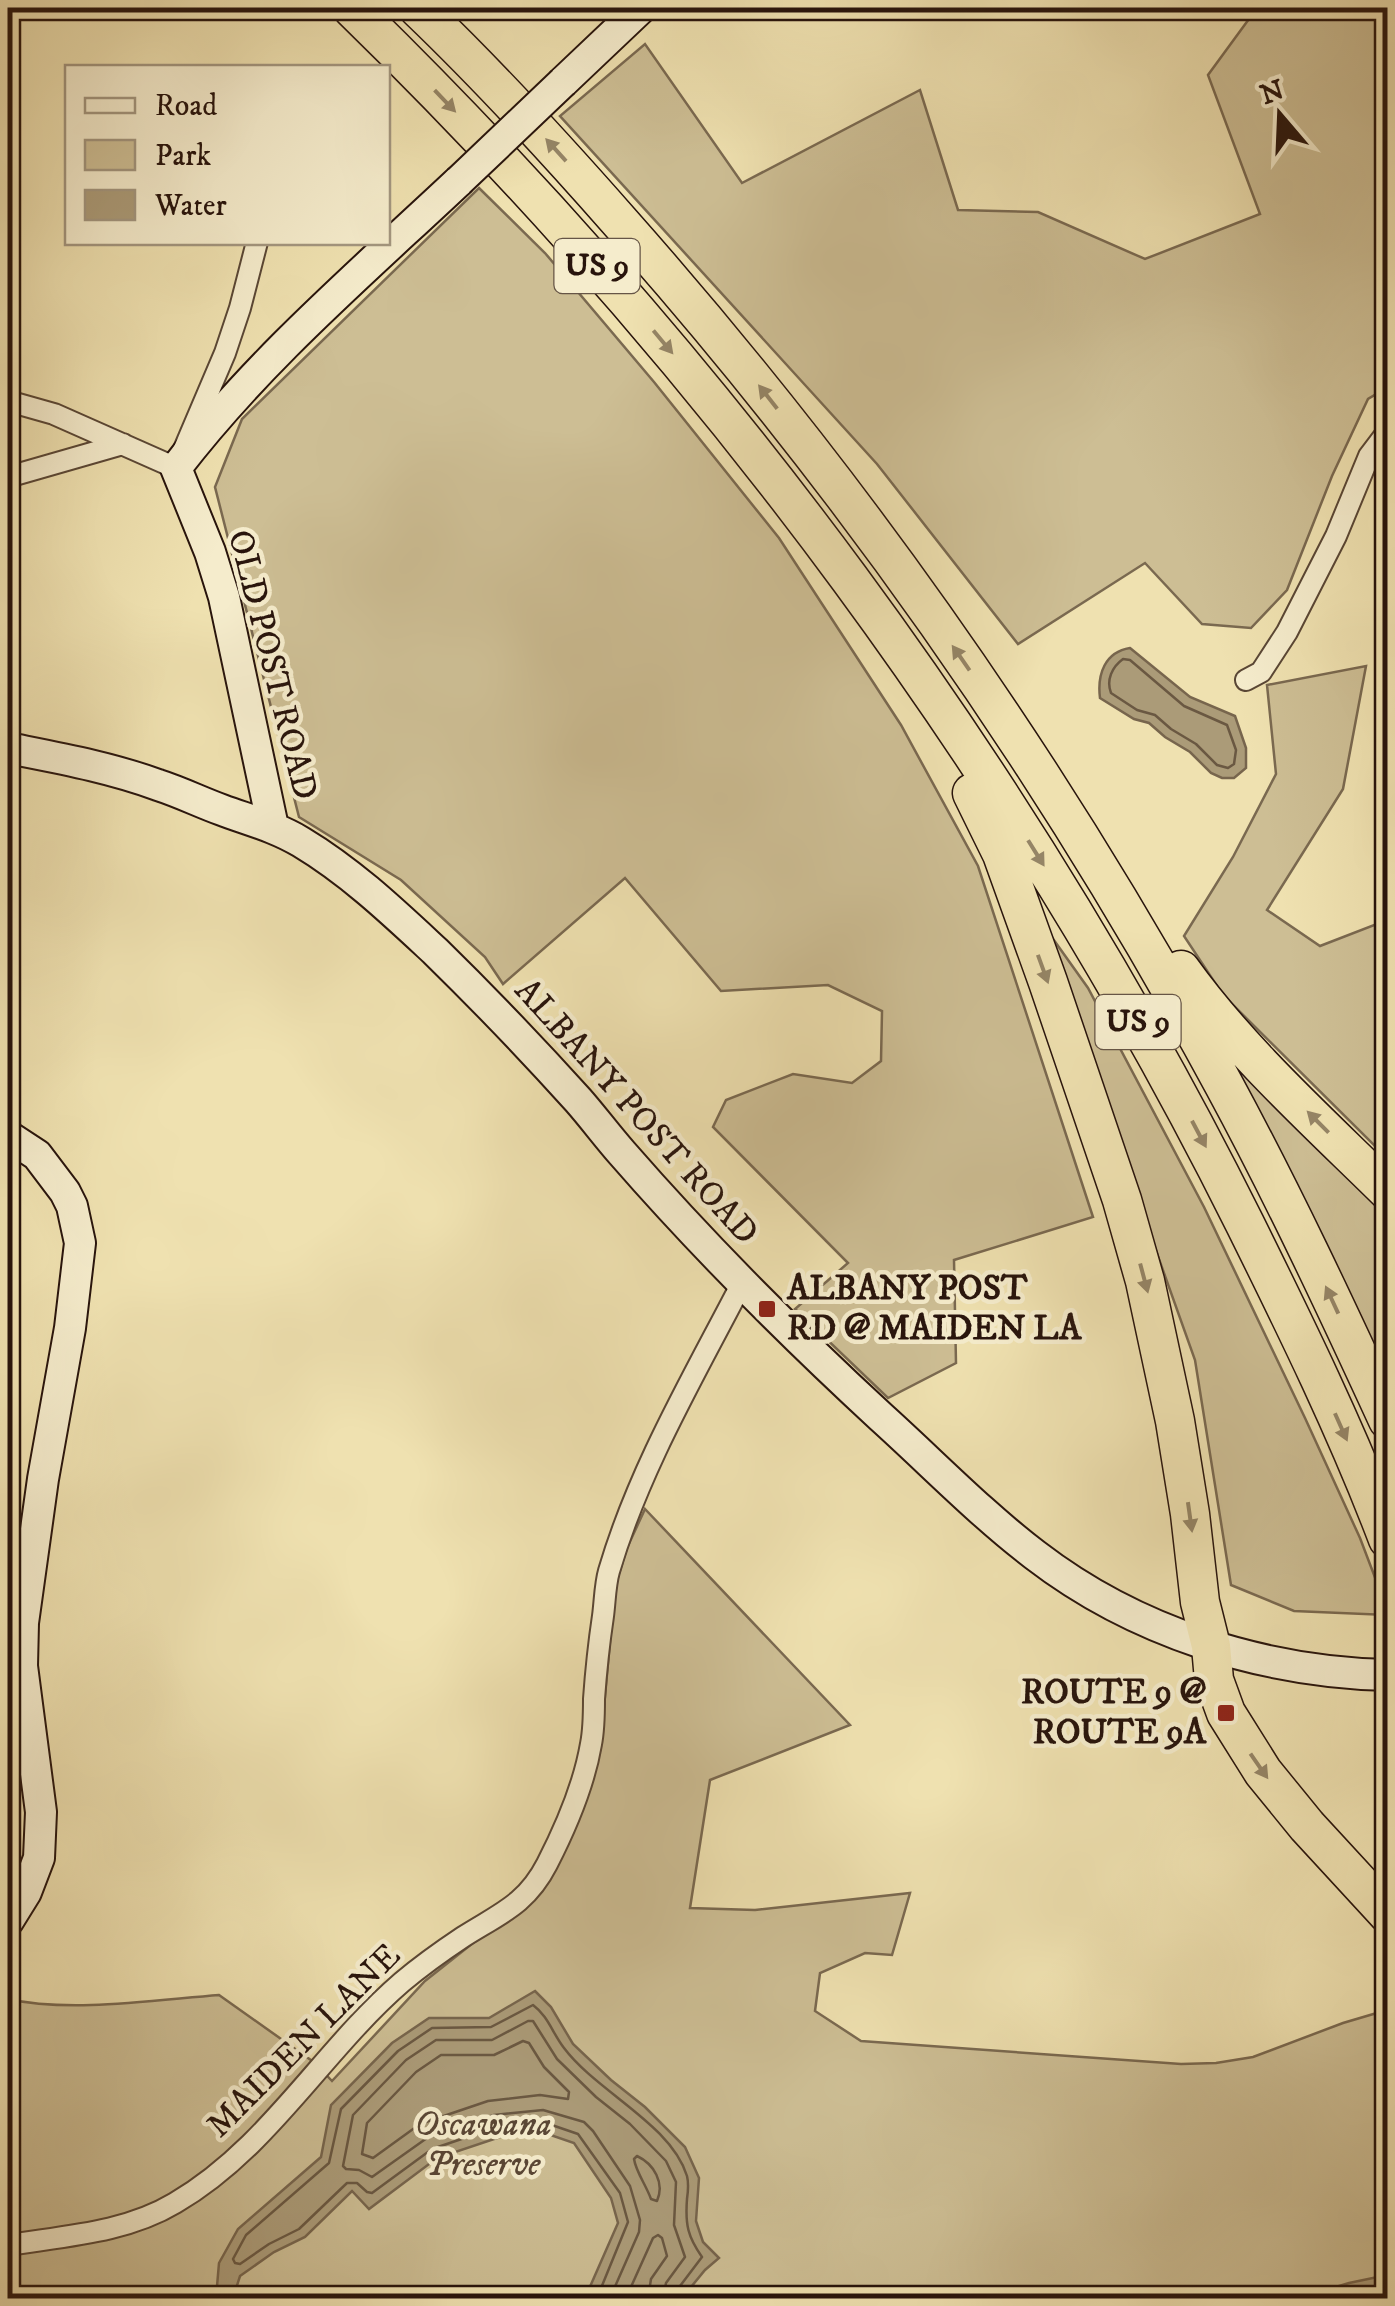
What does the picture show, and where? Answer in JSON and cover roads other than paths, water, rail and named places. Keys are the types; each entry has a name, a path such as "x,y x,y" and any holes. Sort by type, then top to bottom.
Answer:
{"highway":[{"name":"US 9","path":"352,8 502,159 710,398 822,542 980,766 1140,1025 1228,1191 1368,1486 1388,1539"},
{"name":"US 9","path":"418,8 571,166 746,370 912,588 1017,738 1124,910 1224,1086 1388,1420"},
{"path":"822,542 984,815 1048,982 1116,1181 1145,1281 1171,1402 1214,1680 1226,1713 1286,1801 1388,1914"},
{"path":"1017,738 1213,1012 1388,1191"}],"street":[{"path":"390,245 640,8"},
{"path":"176,468 225,353 255,245"},
{"path":"176,468 276,352 390,245"},
{"path":"8,401 54,414 176,468"},
{"path":"1246,680 1261,672 1287,632 1336,536 1369,456 1388,431"},
{"path":"8,477 122,444"},
{"name":"OLD POST ROAD","path":"176,468 224,597 273,827"},
{"name":"ALBANY POST ROAD","path":"8,748 157,784 273,827 360,884 444,960 576,1099 656,1192 817,1358 950,1482 1070,1580 1118,1609 1211,1646 1301,1668 1388,1675"},
{"path":"8,1136 37,1155 65,1192 80,1243 23,1623 18,1708 42,1812 39,1858 26,1892 8,1921"},
{"name":"MAIDEN LANE","path":"8,2245 106,2230 175,2203 250,2145 357,2025 402,1982 523,1899 536,1882 560,1835 592,1741 608,1576 618,1544 654,1454 742,1283"}],"water":[{"path":"1130,648 1190,697 1235,716 1246,748 1246,768 1234,778 1211,773 1190,752 1149,723 1134,719 1100,698 1104,666 1114,654"},
{"path":"535,1991 551,2007 573,2044 685,2147 699,2178 696,2221 703,2242 719,2258 682,2298 587,2298 618,2223 611,2198 574,2143 542,2132 500,2137 437,2158 369,2209 352,2191 305,2237 274,2252 240,2276 233,2298 216,2298 219,2263 238,2229 321,2157 331,2105 392,2043 429,2018 489,2018"},
{"path":"1387,2275 1387,2298 1299,2298 1349,2283"}],"place":[{"name":"ALBANY POST RD @ MAIDEN LA","path":"767,1309"},
{"name":"ROUTE 9 @ ROUTE 9A","path":"1226,1713"}],"park label":[{"name":"Oscawana Preserve","path":"483,2145"}]}
